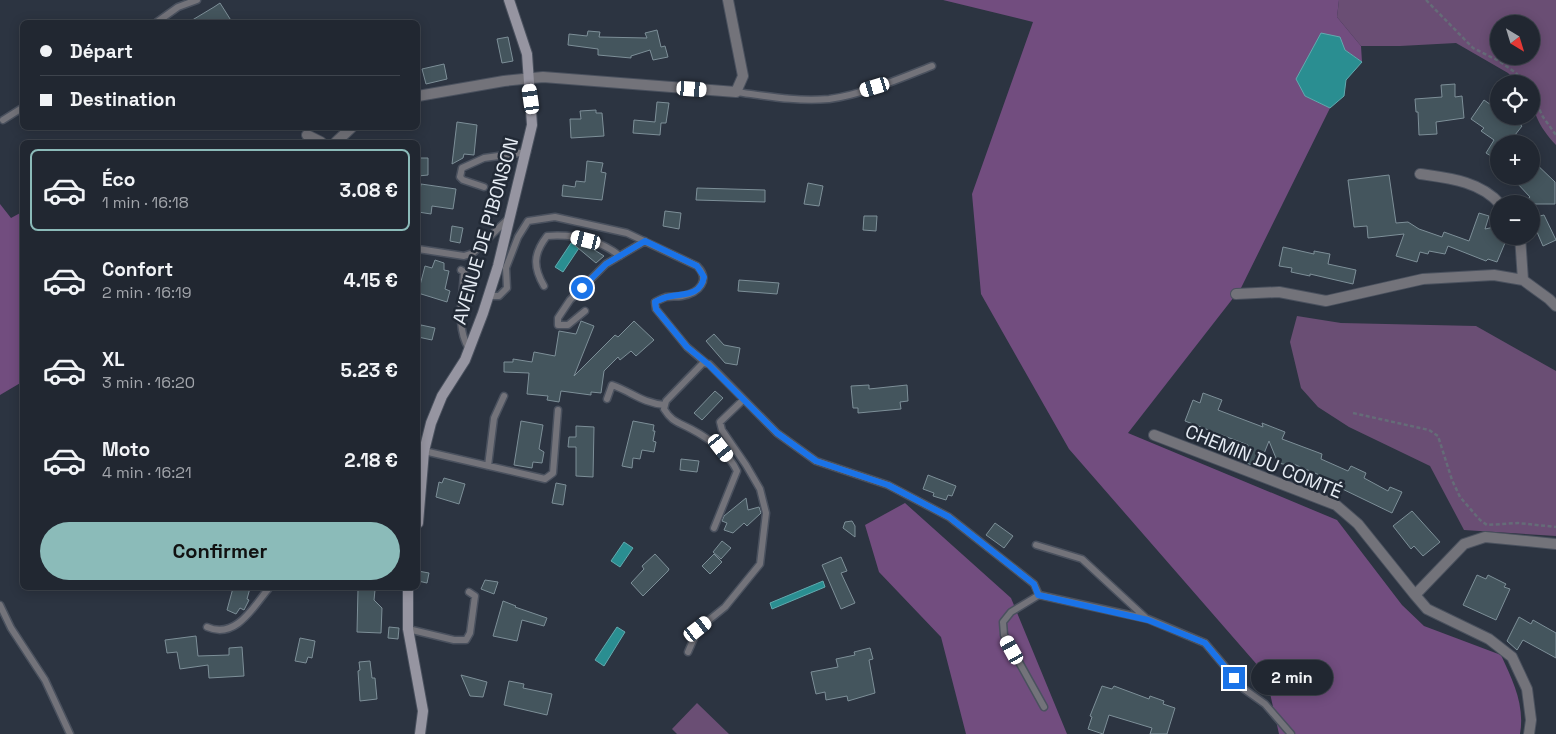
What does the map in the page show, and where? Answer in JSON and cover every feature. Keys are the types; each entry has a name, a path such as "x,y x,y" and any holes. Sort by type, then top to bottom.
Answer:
{"street":[{"name":"AVENUE DE PIBONSON","path":"420,499 424,451 431,423 442,396 465,360 489,296 527,152 532,125 527,54 509,0"},
{"path":"420,96 529,78 736,92 743,76 728,0"},
{"path":"338,140 349,130"},
{"path":"307,135 317,140"},
{"path":"1420,174 1464,180 1490,196"},
{"path":"1522,245 1523,280"},
{"path":"1236,294 1279,292 1326,300 1423,279 1494,275 1523,280 1556,306"},
{"name":"CHEMIN DU COMTÉ","path":"1154,435 1336,505 1358,524 1427,610 1489,639 1512,658 1526,689 1531,720 1528,734"},
{"path":"1415,595 1464,544 1485,537 1556,544"},
{"path":"408,590 408,629 423,711 420,734"}],"lane":[{"path":"160,20 178,7 197,0"},
{"path":"736,92 776,98 826,99 848,95 932,66"},
{"path":"3,120 20,109"},
{"path":"484,186 463,180 460,177 462,168 484,158 527,152"},
{"path":"489,296 499,296 507,288 506,268 518,237 528,221 555,217 627,233 697,266 704,277 703,284 696,292 682,296 666,297 655,302 656,309 687,347 708,364 777,433 816,461 888,485 949,517 1034,584 1038,595"},
{"path":"420,249 464,256 473,253 509,219"},
{"path":"544,286 536,273 535,263 540,245 547,236 566,235 605,244 620,256"},
{"path":"585,311 568,325 558,325 558,318 570,300 606,264 645,241"},
{"path":"461,270 464,272 460,312 464,340 469,349"},
{"path":"706,363 703,363 666,401 664,409 670,420 692,429 721,448 737,471 714,528"},
{"path":"607,399 612,385 623,388 650,404 665,405"},
{"path":"488,466 494,418 504,396"},
{"path":"688,652 698,629 725,607 760,564 766,513 762,497 746,465 722,430 720,422 743,400"},
{"path":"424,451 545,479 553,473 558,410"},
{"path":"1036,545 1082,559 1148,620"},
{"path":"207,627 221,630 232,628 242,620 267,590"},
{"path":"408,629 454,640 466,640 470,633 475,596 469,592"},
{"path":"1044,707 1004,636 1003,622 1011,612 1038,595 1148,620 1205,643 1244,689 1265,704 1291,734"},
{"path":"0,605 11,628 45,680 70,734"}],"path":[{"path":"1426,0 1473,48 1499,61 1518,75"},
{"path":"1540,111 1556,135"},
{"path":"1353,413 1429,430 1438,436 1452,480 1460,497 1480,520 1487,525 1518,523 1556,527"}],"shaded area":[{"path":"943,0 1339,0 1337,17 1361,46 1362,62 1345,50 1305,96 1330,108 1241,288 1128,433 1337,520 1402,605 1424,626 1501,655 1517,693 1521,713 1520,734 1279,734 1266,675 1069,449 981,294 972,194 1033,22"},
{"path":"1339,0 1556,0 1556,145 1540,124 1540,75 1510,75 1494,65 1540,65 1540,15 1490,15 1490,63 1456,43 1361,46 1337,17"},
{"path":"1321,33 1340,37 1345,50 1362,62 1346,80 1344,96 1330,108 1305,96 1296,79"},
{"path":"0,204 11,218 20,213 20,383 0,395"},
{"path":"571,243 579,248 563,272 555,267"},
{"path":"1297,316 1341,323 1476,326 1556,371 1556,536 1464,530 1430,466 1349,427 1318,407 1301,388 1290,342"},
{"path":"905,503 1011,598 1067,734 966,734 941,637 879,572 865,525"},
{"path":"624,542 633,548 620,567 611,561"},
{"path":"823,581 825,587 772,609 770,603"},
{"path":"617,627 625,632 604,666 595,660"},
{"path":"697,703 729,734 677,734 672,729"}],"building":[{"path":"220,3 231,20 192,20"},
{"path":"657,30 661,47 665,46 668,57 653,60 650,50 631,56 631,58 598,55 598,49 568,45 569,34 587,36 588,31 600,32 599,37 647,38 645,33"},
{"path":"508,37 513,61 502,63 497,39"},
{"path":"444,64 447,79 426,84 422,69"},
{"path":"1455,84 1455,97 1462,96 1464,118 1436,122 1437,134 1419,135 1418,112 1416,112 1415,99 1442,97 1441,85"},
{"path":"1484,100 1490,104 1490,125 1522,126 1515,135 1490,135 1490,137 1481,131 1484,128 1471,119"},
{"path":"657,102 669,103 666,123 661,123 660,135 633,133 634,120 655,122"},
{"path":"596,110 596,113 602,113 604,136 571,138 570,119 581,119 580,111"},
{"path":"457,122 477,125 474,155 464,154 463,158 452,164"},
{"path":"1490,146 1490,155 1486,153"},
{"path":"420,158 428,158 428,175 420,176"},
{"path":"587,161 603,163 601,172 606,173 602,200 562,196 563,185 575,187 576,181 585,182"},
{"path":"1540,168 1555,182 1555,204 1540,204 1540,195 1528,195 1519,185 1540,185"},
{"path":"1389,175 1396,223 1408,222 1419,229 1442,237 1444,232 1469,241 1479,213 1489,216 1485,229 1490,228 1490,245 1504,245 1497,262 1488,259 1486,261 1448,246 1445,254 1429,251 1428,254 1420,252 1417,262 1396,256 1404,234 1368,238 1367,226 1354,227 1348,180"},
{"path":"808,183 823,186 819,206 804,204"},
{"path":"421,184 456,189 453,209 432,206 431,214 420,212"},
{"path":"697,188 765,190 765,202 696,200"},
{"path":"665,211 681,213 679,229 663,226"},
{"path":"1544,215 1556,240 1543,246 1540,239 1540,216"},
{"path":"864,216 877,216 876,231 863,230"},
{"path":"452,226 463,228 460,243 450,241"},
{"path":"573,242 585,244 604,256 596,263"},
{"path":"1283,247 1314,254 1314,251 1330,254 1328,264 1356,270 1353,284 1310,274 1310,276 1291,272 1292,268 1279,266"},
{"path":"435,260 444,263 444,270 449,271 445,289 450,291 447,302 420,294 425,266 432,268"},
{"path":"739,280 779,283 777,294 738,291"},
{"path":"581,321 594,326 574,376 615,335 618,337 634,321 654,340 636,356 631,351 620,360 618,357 604,371 601,393 591,392 591,395 561,391 559,402 547,400 548,396 527,394 529,373 504,372 504,362 513,362 513,359 532,362 534,352 555,356 559,331 576,334"},
{"path":"421,325 435,328 432,340 420,337"},
{"path":"714,334 724,345 740,348 737,365 725,363 706,341"},
{"path":"869,385 869,389 907,385 908,401 900,402 901,409 858,413 858,408 853,408 851,386"},
{"path":"715,391 723,398 702,420 694,413"},
{"path":"1203,393 1222,400 1218,410 1263,427 1262,423 1285,432 1282,439 1322,454 1321,459 1348,471 1351,466 1366,473 1364,478 1388,491 1390,487 1402,492 1392,513 1332,484 1328,481 1329,479 1291,463 1288,465 1278,463 1269,441 1263,456 1259,454 1254,466 1242,461 1248,445 1185,421 1193,400 1200,403"},
{"path":"521,421 543,425 539,449 544,452 542,463 533,462 532,468 514,465"},
{"path":"633,421 654,425 653,441 656,442 654,452 642,450 640,459 633,458 632,468 622,466"},
{"path":"576,426 594,427 593,477 576,476 576,447 568,447 569,437 576,437"},
{"path":"681,459 699,461 697,472 680,470"},
{"path":"928,475 956,486 952,496 948,495 946,500 933,496 934,493 923,489"},
{"path":"444,478 465,484 459,504 436,497 439,482 442,483"},
{"path":"556,483 566,485 563,505 552,503"},
{"path":"746,498 748,510 759,507 761,513 747,526 744,523 733,533 724,530 727,523 722,521 724,516"},
{"path":"1412,511 1440,542 1423,556 1414,546 1411,549 1393,526"},
{"path":"852,521 855,526 855,537 843,528 845,522"},
{"path":"995,523 1013,536 1004,548 986,535"},
{"path":"722,541 731,548 721,559 713,552"},
{"path":"655,554 669,569 643,596 631,583 644,569 642,566"},
{"path":"714,554 722,562 710,574 702,566"},
{"path":"841,557 847,571 841,573 855,603 841,609 822,565"},
{"path":"420,571 429,573 427,583 420,581"},
{"path":"1477,575 1486,579 1488,575 1506,584 1504,587 1510,589 1496,620 1463,605"},
{"path":"485,580 498,582 494,594 481,589"},
{"path":"232,590 249,590 247,599 249,600 244,610 240,608 236,614 227,610"},
{"path":"358,590 375,590 374,600 382,608 381,633 357,632"},
{"path":"503,601 547,618 544,626 522,620 517,641 493,636"},
{"path":"1519,617 1531,624 1533,620 1556,633 1556,658 1523,640 1517,650 1507,641"},
{"path":"389,627 399,628 398,639 388,638"},
{"path":"196,636 198,656 229,655 229,648 242,647 244,676 209,678 208,665 180,669 177,652 167,653 165,640"},
{"path":"300,638 315,641 312,658 308,657 306,663 295,661"},
{"path":"870,648 873,659 869,660 875,693 848,701 847,696 826,700 825,692 816,694 811,672 838,667 836,659 855,655 854,652"},
{"path":"370,661 372,678 375,678 377,699 360,701 359,662"},
{"path":"461,675 487,682 483,697 470,696"},
{"path":"509,681 524,684 523,688 552,694 547,715 504,705"},
{"path":"1102,686 1112,689 1114,686 1149,699 1150,696 1164,701 1163,704 1175,708 1167,734 1150,734 1152,728 1109,715 1103,734 1088,729 1092,717 1090,716"}],"route":[{"path":"582,288 606,264 645,241 697,266 704,277 703,284 696,292 682,296 666,297 655,302 656,309 687,347 708,364 777,433 816,461 888,485 949,517 1034,584 1038,595 1148,620 1205,643 1234,678"}]}
